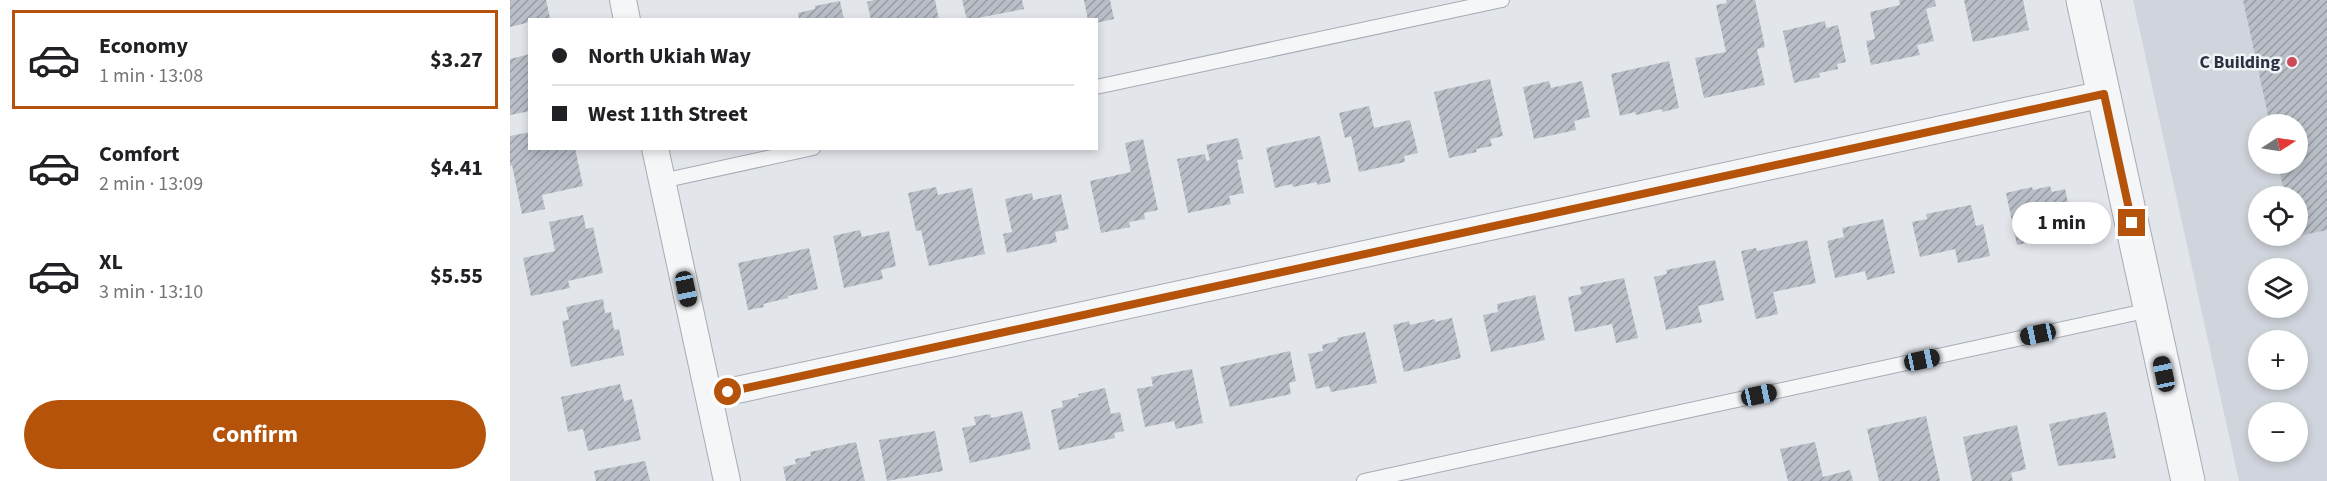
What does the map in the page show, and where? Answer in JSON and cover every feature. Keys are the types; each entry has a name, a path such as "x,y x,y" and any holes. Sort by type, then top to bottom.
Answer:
{"street":[{"path":"623,0 627,18"},
{"path":"2083,0 2188,481"},
{"path":"710,396 2104,94"},
{"path":"655,150 728,481"}],"lane":[{"path":"1098,87 1502,0"},
{"path":"662,181 804,150"},
{"path":"1364,481 2150,310"}],"shaded area":[{"path":"2133,0 2327,0 2327,481 2239,481"}],"building":[{"path":"510,0 546,0 550,18 528,18 528,22 510,27"},
{"path":"935,0 939,18 871,18 867,2"},
{"path":"962,0 1022,0 1024,9 966,18"},
{"path":"1084,0 1110,0 1114,19 1098,23 1098,18 1088,18"},
{"path":"1726,0 1755,0 1765,47 1757,49 1765,85 1704,98 1695,58 1726,52 1716,5 1727,3"},
{"path":"1899,0 1935,0 1936,6 1926,9 1934,41 1917,45 1920,55 1871,65 1866,41 1875,39 1870,12 1900,5"},
{"path":"1964,0 2023,0 2029,30 1973,42"},
{"name":"C Building","path":"2243,0 2327,0 2327,230 2308,234 2308,186 2283,186 2280,174 2308,174 2308,114 2268,114"},
{"path":"840,1 844,18 799,18 798,13 815,9 815,6"},
{"path":"1825,21 1826,28 1838,25 1846,62 1837,64 1838,69 1819,73 1820,77 1794,83 1783,31"},
{"path":"528,54 528,111 510,115 510,59"},
{"path":"1669,61 1679,108 1636,115 1635,112 1620,116 1611,74"},
{"path":"1490,79 1503,136 1490,139 1492,146 1449,158 1434,92"},
{"path":"1549,81 1551,88 1582,81 1590,117 1574,121 1576,130 1534,139 1523,87"},
{"path":"1369,106 1374,128 1410,120 1418,153 1404,156 1405,162 1359,172 1351,136 1345,138 1339,113"},
{"path":"528,132 528,150 575,150 583,186 542,195 545,209 522,214 512,165 510,166 510,136"},
{"path":"1320,136 1331,182 1317,185 1317,182 1293,187 1292,184 1275,188 1266,148"},
{"path":"1238,138 1243,159 1237,160 1244,193 1229,196 1231,204 1188,213 1177,159 1205,154 1206,161 1210,160 1206,145"},
{"path":"1143,139 1158,210 1144,213 1145,219 1129,222 1130,227 1101,233 1090,181 1131,172 1125,143"},
{"path":"2050,186 2052,192 2065,189 2073,225 2060,228 2062,235 2017,245 2006,193 2032,187 2033,190"},
{"path":"936,187 938,195 972,188 985,254 929,266 921,230 916,231 908,193"},
{"path":"1032,193 1033,200 1061,194 1069,229 1055,232 1057,242 1007,253 1003,234 1012,232 1005,199"},
{"path":"1971,205 1976,226 1983,224 1990,256 1958,263 1955,249 1920,257 1912,222 1927,219 1926,214"},
{"path":"583,215 586,229 593,227 603,273 568,281 570,288 531,296 523,258 555,251 549,222"},
{"path":"1883,219 1895,273 1867,280 1865,271 1835,278 1827,241 1844,237 1842,228"},
{"path":"860,230 862,237 889,231 896,266 881,270 883,279 844,288 833,236"},
{"path":"1807,240 1816,283 1773,292 1778,314 1756,319 1741,251 1756,248 1757,251"},
{"path":"809,248 818,289 788,296 788,298 763,304 764,307 748,310 738,263"},
{"path":"1715,260 1724,300 1698,306 1702,322 1666,330 1654,277 1667,274 1666,270"},
{"path":"1624,278 1638,338 1616,343 1612,324 1575,332 1568,297 1582,294 1580,287"},
{"path":"1535,295 1545,340 1491,352 1483,315 1498,312 1497,304"},
{"path":"603,299 605,313 611,312 614,330 619,329 624,355 571,367 562,321 569,320 566,307"},
{"path":"1452,318 1461,358 1404,372 1393,325 1409,321 1410,325 1435,319 1435,322"},
{"path":"1365,332 1377,383 1331,392 1329,386 1316,389 1308,354 1323,351 1322,345 1338,341 1337,338"},
{"path":"1290,351 1296,381 1289,383 1291,394 1230,407 1220,367"},
{"path":"1192,369 1203,423 1176,429 1174,421 1145,427 1137,389 1153,386 1151,377"},
{"path":"620,384 624,401 632,399 641,440 588,451 583,429 568,432 561,397"},
{"path":"1105,388 1111,414 1120,412 1124,431 1114,433 1115,438 1059,450 1051,410 1063,407 1062,401 1079,397 1078,394"},
{"path":"1022,411 1031,449 970,463 962,428 976,425 974,417 990,414 991,418"},
{"path":"2106,412 2116,458 2058,466 2049,424"},
{"path":"1926,416 1940,481 1879,481 1867,429"},
{"path":"2017,425 2026,469 2011,473 2013,481 1972,481 1963,437"},
{"path":"935,431 943,471 887,481 879,440"},
{"path":"856,442 865,481 786,481 783,467 796,464 795,459 811,456 810,452"},
{"path":"1815,442 1823,477 1850,470 1853,481 1788,481 1780,449"},
{"path":"645,461 650,481 596,481 594,471"}],"place":[{"name":"C Building","path":"2292,62"}],"route":[{"path":"728,392 2104,94 2132,223"}]}
